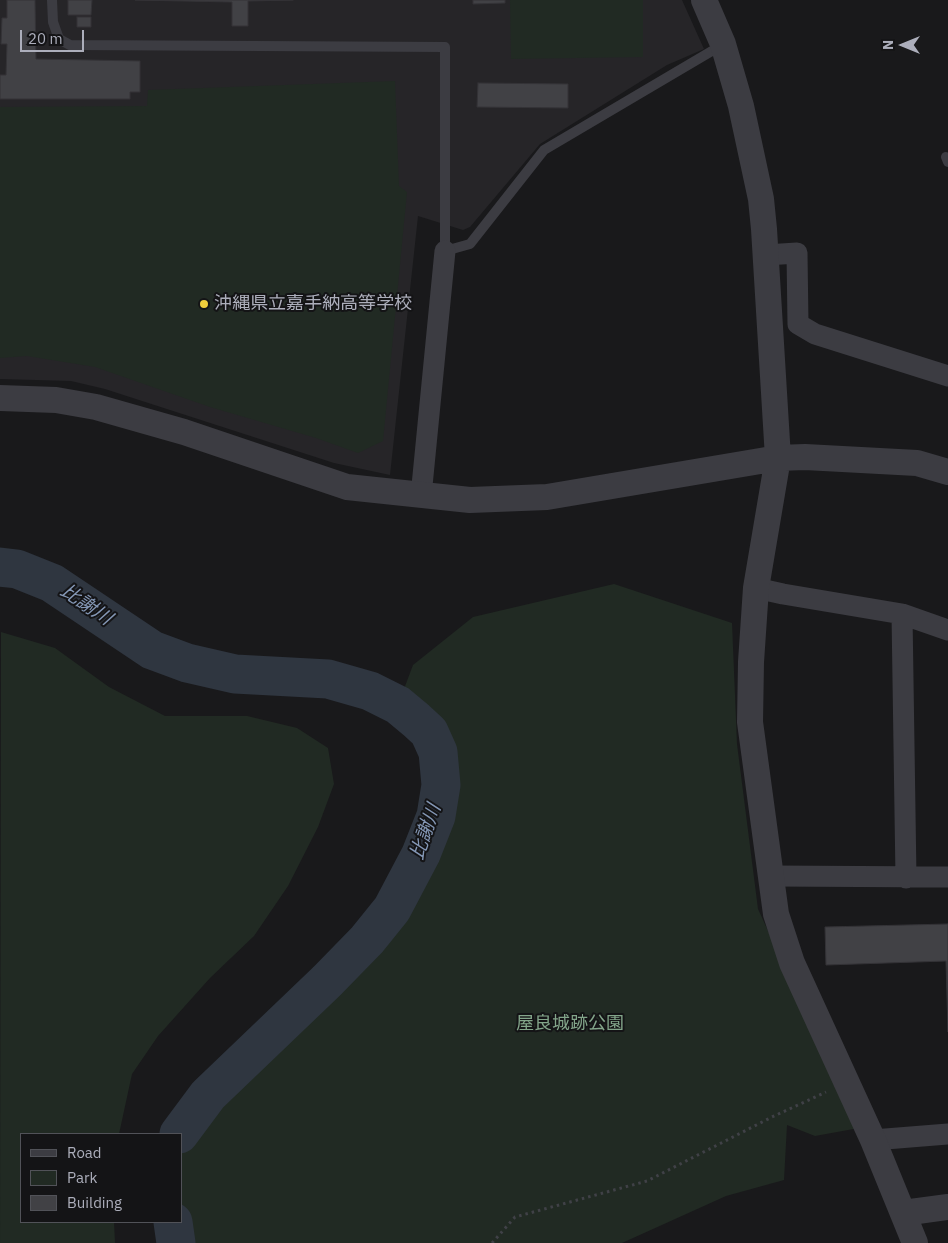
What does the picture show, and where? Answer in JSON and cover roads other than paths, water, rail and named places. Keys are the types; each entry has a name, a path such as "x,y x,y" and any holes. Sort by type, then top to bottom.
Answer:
{"street":[{"path":"704,0 723,44 742,106 759,190 766,254 778,458 756,588 751,662 750,722 776,914 792,963 873,1140 915,1243"},
{"path":"421,496 445,251"},
{"path":"766,254 797,253 798,324 815,334 948,376"},
{"path":"0,398 56,400 96,407 184,432 347,487 470,500 547,497 778,458 805,457 917,463 948,472"},
{"path":"756,588 902,614 948,630"},
{"path":"902,614 906,878"},
{"path":"771,876 948,877"},
{"path":"873,1140 948,1134"},
{"path":"903,1213 948,1207"}],"lane":[{"path":"52,0 53,22 59,39 70,45 445,47 445,251 470,244 544,150 723,44"}],"waterway":[{"name":"比謝川","path":"0,567 17,569 52,583 152,650 187,663 235,674 328,679 370,691 398,705 416,720 429,732 438,752 441,785 436,816 421,854 392,909 367,940 327,981 208,1095 180,1133"},
{"name":"比謝川","path":"173,1223 176,1243"}],"place":[{"name":"沖縄県立嘉手納高等学校","path":"204,304"}],"park label":[{"name":"屋良城跡公園","path":"570,1024"}]}
